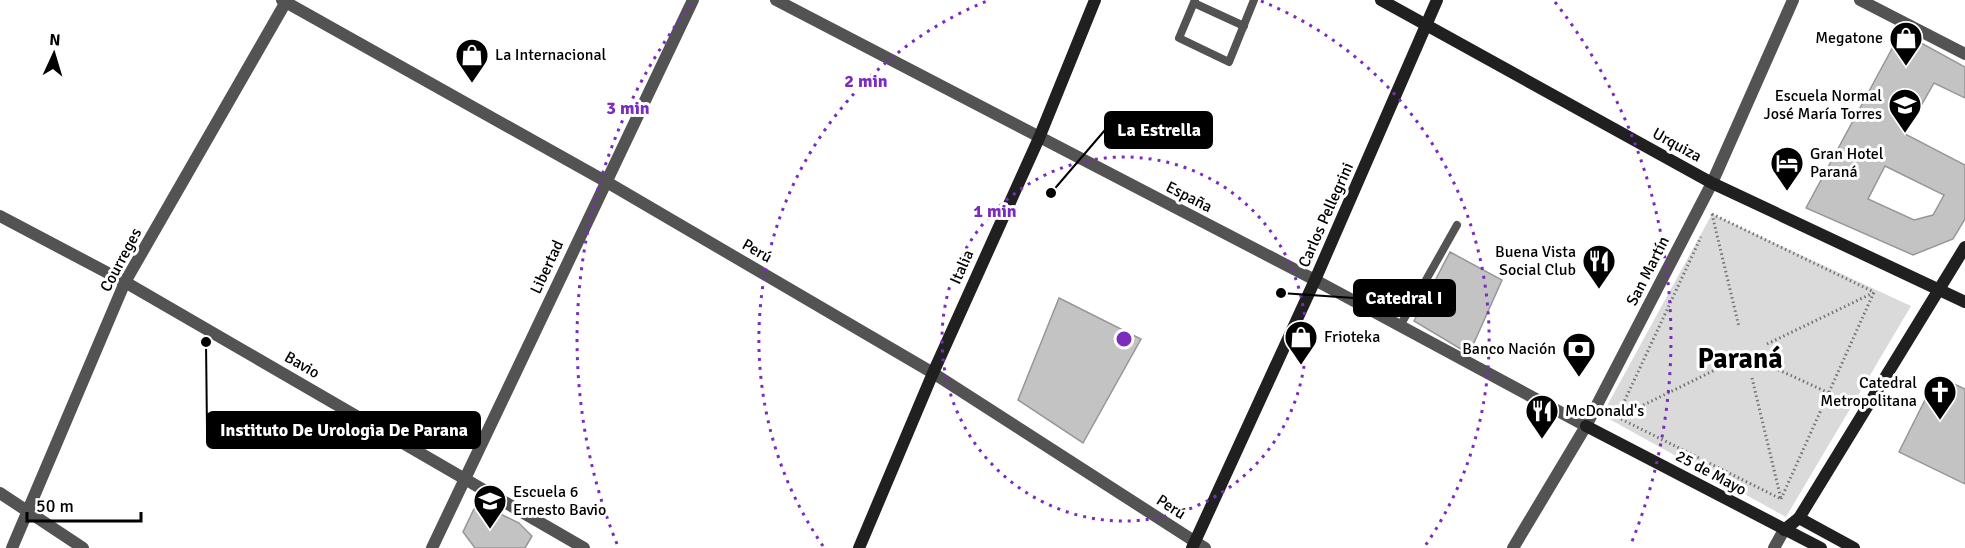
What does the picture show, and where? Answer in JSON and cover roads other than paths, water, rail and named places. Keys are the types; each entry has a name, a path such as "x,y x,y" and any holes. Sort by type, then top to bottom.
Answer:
{"street":[{"name":"Libertad","path":"432,548 693,0"},
{"name":"España","path":"776,0 1315,280 1586,426"},
{"name":"Italia","path":"859,548 933,373 1039,138 1095,0"},
{"name":"Urquiza","path":"1381,0 1712,183 1965,302"},
{"name":"Carlos Pellegrini","path":"1197,546 1437,0"},
{"name":"San Martín","path":"1513,548 1586,426 1712,183 1793,0"},
{"path":"1860,0 1965,54"},
{"name":"Perú","path":"285,1 605,181 933,373 1197,546"},
{"name":"Courreges","path":"12,548 125,282 285,1"},
{"name":"Bavio","path":"0,216 125,282 584,548"},
{"path":"1774,548 1784,530 1799,518 1965,247"},
{"name":"25 de Mayo","path":"1586,426 1821,548"},
{"path":"0,493 83,548"},
{"path":"1799,518 1854,548"}],"lane":[{"path":"1244,26 1194,2 1179,38 1229,62 1244,26 1254,0"},
{"path":"1400,326 1457,225"}],"place":[{"name":"Megatone","path":"1906,67"},
{"name":"La Internacional","path":"472,84"},
{"name":"Escuela Normal José María Torres","path":"1905,134"},
{"name":"Gran Hotel Paraná","path":"1787,192"},
{"name":"La Estrella","path":"1051,193"},
{"name":"Buena Vista Social Club","path":"1599,290"},
{"name":"Catedral I","path":"1281,293"},
{"name":"Instituto De Urologia De Parana","path":"206,342"},
{"name":"Frioteka","path":"1301,366"},
{"name":"Banco Nación","path":"1579,378"},
{"name":"Catedral Metropolitana","path":"1940,421"},
{"name":"McDonald's","path":"1542,440"},
{"name":"Escuela 6 Ernesto Bavio","path":"490,530"}],"district":[{"name":"Paraná","path":"1740,359"}]}
